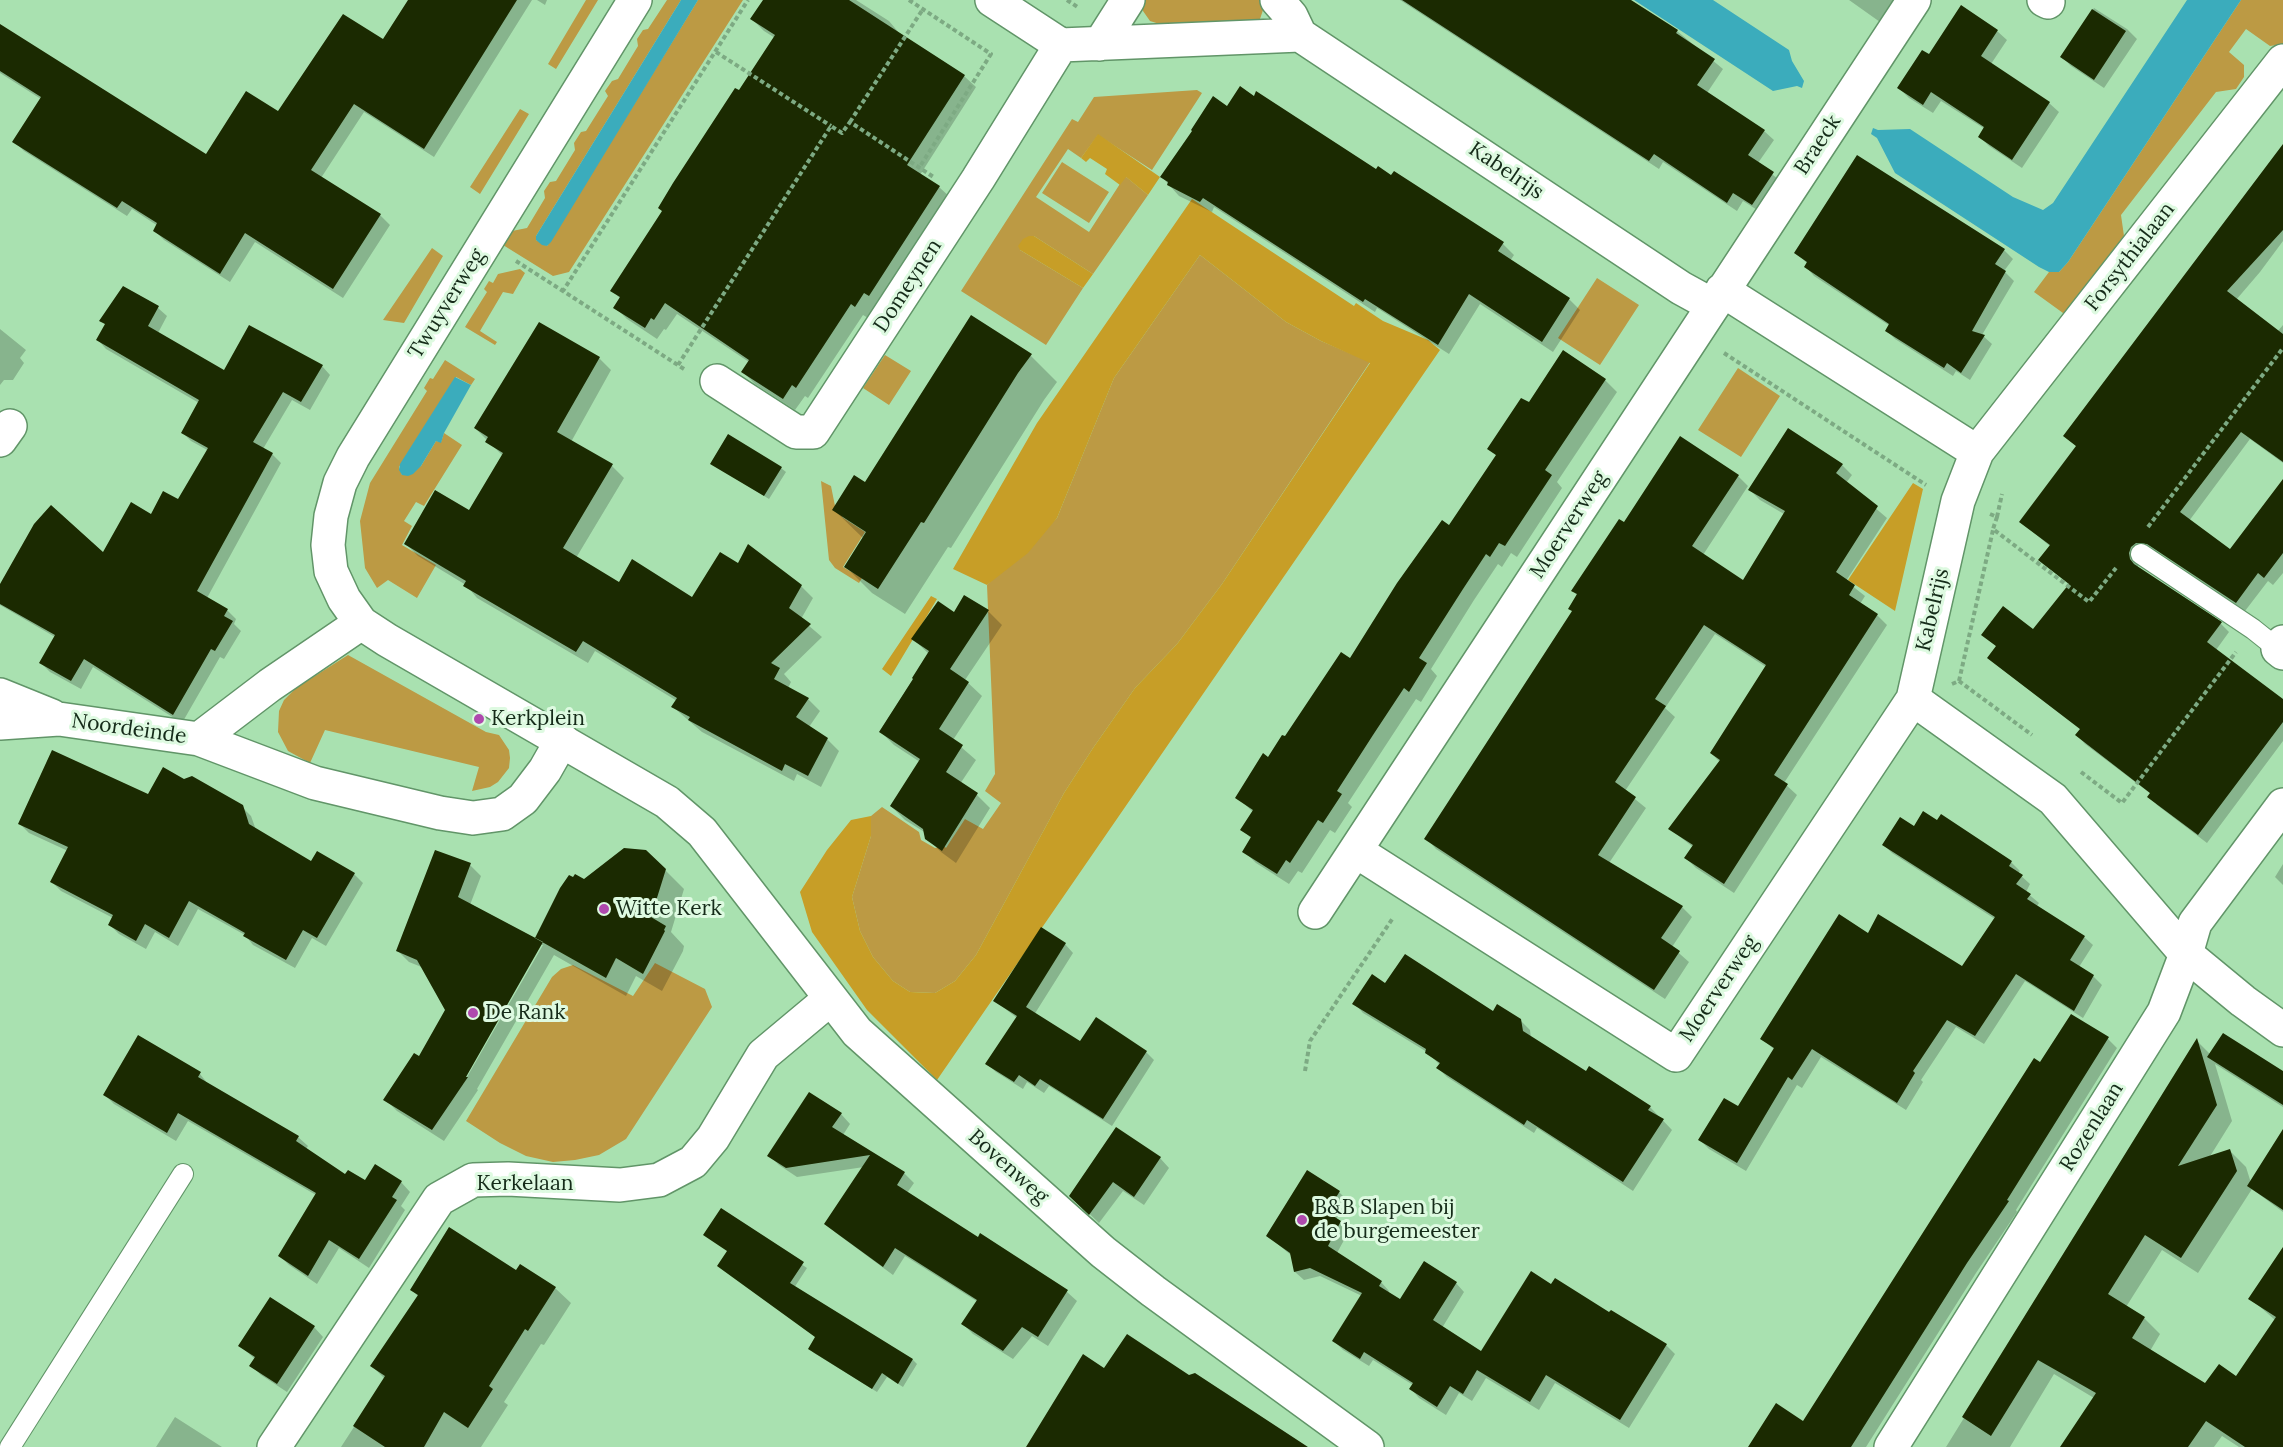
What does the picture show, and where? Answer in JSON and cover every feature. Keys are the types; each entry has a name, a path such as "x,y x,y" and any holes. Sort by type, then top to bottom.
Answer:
{"street":[{"name":"Twuyverweg","path":"361,623 344,599 331,571 328,545 331,516 340,483 368,433 635,0"},
{"path":"992,0 1060,45 1300,35"},
{"path":"1100,44 1128,0"},
{"name":"Kabelrijs","path":"1276,0 1291,16 1300,35 1681,288 1717,298 1977,452 1958,501 1913,699"},
{"name":"Braeck","path":"1717,298 1914,0"},
{"name":"Domeynen","path":"717,381 796,432 813,432 965,199 1060,45"},
{"name":"Forsythialaan","path":"1977,452 2283,62"},
{"name":"Moerverweg","path":"1315,912 1717,298"},
{"path":"361,623 561,740 544,770 523,799 502,814 473,818 440,813 315,783 199,739 270,685 361,623"},
{"name":"Noordeinde","path":"0,695 59,719"},
{"path":"1913,699 2053,799 2186,954 2243,1001 2283,1030"},
{"name":"Moerverweg","path":"1356,850 1676,1054 1913,699"},
{"name":"Noordeinde","path":"0,723 59,719 199,739"},
{"name":"Bovenweg","path":"561,740 667,802 702,832 857,1032 1103,1252 1366,1447"},
{"name":"Rozenlaan","path":"1891,1447 2164,1012 2195,923 2283,805"},
{"name":"Kerkelaan","path":"274,1447 438,1199 474,1180 508,1179 620,1185 659,1180 693,1162 713,1138 763,1055 830,999"}],"lane":[{"path":"2141,554 2274,644"},
{"path":"10,1447 183,1174"}],"path":[{"path":"563,291 748,0"},
{"path":"909,0 991,54 919,168"},
{"path":"716,52 842,133 923,9"},
{"path":"850,122 965,199"},
{"path":"678,365 831,126"},
{"path":"486,242 704,381 717,381"},
{"path":"1695,333 1928,486 1997,517 1959,681"},
{"path":"2145,531 2283,348"},
{"path":"1993,530 2089,602 2118,566"},
{"path":"2077,769 2122,803 2274,644"},
{"path":"1913,699 1959,681"},
{"path":"1959,681 2041,742"},
{"path":"1305,1071 1310,1041 1414,888"}],"shaded area":[{"path":"586,0 598,0 556,69 548,64"},
{"path":"667,0 681,0 536,236 536,240 547,246 698,0 743,0 569,272 553,276 503,245 512,231 527,228 545,198 544,191 550,182 556,181 575,150 574,143 581,132 586,131 608,96 605,91 612,81 618,79 638,46 637,39 643,30 648,29"},
{"path":"1141,0 1260,0 1264,7 1260,19 1254,22 1166,26 1150,21 1143,11"},
{"path":"2241,0 2283,0 2283,44 2270,46 2246,29 2229,52 2244,65 2244,77 2236,89 2216,92 2121,215 2124,236 2066,313 2063,313 2034,292 2049,272 2059,272 2068,262"},
{"path":"1197,90 1202,93 1152,170 1098,135 1081,158 1068,149 1036,197 1089,232 1125,176 1148,195 1093,274 1034,236 1020,250 1083,288 1046,345 961,291 1072,119 1078,122 1094,97"},
{"path":"520,109 529,114 480,194 470,187"},
{"path":"1098,134 1160,177 1148,195 1126,177 1120,185 1105,174 1107,169 1090,158 1086,162 1081,158"},
{"path":"1062,162 1109,192 1089,223 1042,193"},
{"path":"1192,199 1354,306 1356,303 1383,321 1428,340 1440,350 937,1080 867,1010 812,932 800,892 827,850 851,820 871,816 871,836 852,897 860,931 873,957 893,981 910,992 935,993 955,981 976,955 1064,793 1093,748 1135,688 1177,644 1222,584 1370,363 1286,322 1200,255 1114,378 1057,518 1028,553 987,585 953,569 1037,423"},
{"path":"1034,236 1093,274 1083,288 1020,250 1018,246 1023,239"},
{"path":"432,248 443,256 404,323 383,320"},
{"path":"1200,255 1286,322 1321,341 1370,362 1222,584 1177,644 1135,688 1093,748 1064,793 976,955 955,981 935,993 910,992 893,981 873,957 860,931 852,897 871,836 871,816 882,807 919,832 921,840 935,848 944,846 946,848 965,819 983,829 1001,803 985,791 995,774 987,585 1057,518 1114,378"},
{"path":"520,269 525,273 513,294 503,292 480,331 497,342 495,345 465,327 487,292 484,289 489,281 493,283 498,274"},
{"path":"1597,278 1639,305 1600,365 1558,338"},
{"path":"885,355 911,371 889,405 863,388"},
{"path":"445,360 475,379 471,385 456,377 399,467 402,475 421,466 436,441 441,442 444,433 462,445 424,506 416,502 404,521 412,526 402,545 436,565 417,598 388,580 377,588 365,568 360,521 370,483 427,391 424,388 430,378 433,379"},
{"path":"1738,368 1780,396 1741,457 1698,430"},
{"path":"821,481 831,486 835,506 845,512 842,517 865,532 843,567 862,578 859,583 835,568 829,560"},
{"path":"1913,483 1923,489 1895,611 1848,580"},
{"path":"931,596 937,599 891,676 882,669"},
{"path":"348,655 486,732 499,735 509,750 509,768 498,782 490,787 472,791 479,767 325,730 310,763 288,751 278,732 279,711 284,700 296,688"},
{"path":"655,963 705,989 712,1007 626,1139 599,1155 553,1162 526,1156 500,1143 466,1121 552,977 561,969 573,965 633,996"}],"water":[{"path":"681,0 698,0 551,242 547,246 542,245 536,240 536,236"},
{"path":"1634,0 1713,0 1789,50 1792,61 1804,81 1802,88 1797,86 1773,91"},
{"path":"2187,0 2241,0 2068,262 2059,272 2049,272 2039,267 1895,173 1877,138 1871,134 1873,128 1878,130 1910,129 2013,197 2043,210 2053,203"},
{"path":"455,377 471,385 444,433 441,443 436,441 421,466 413,474 402,475 399,470 400,464"}],"building":[{"path":"408,0 517,0 424,149 354,104 311,170 381,214 333,289 245,233 220,274 153,231 157,223 122,201 117,208 12,142 41,97 0,71 0,24 206,154 246,91 278,111 343,14 383,39"},
{"path":"763,0 849,0 965,75 907,165 940,186 869,296 864,293 855,307 851,304 796,388 792,385 783,399 741,372 749,360 665,303 654,320 651,318 645,328 613,308 620,297 610,291 662,211 658,208 673,183 735,88 739,90 775,35 750,19"},
{"path":"1402,0 1631,0 1678,30 1676,33 1715,59 1697,85 1765,130 1748,155 1774,172 1752,205 1733,193 1727,203 1654,154 1649,161"},
{"path":"1961,5 1998,30 1981,56 2050,102 2012,160 1978,137 1984,127 1931,92 1923,105 1897,88 1922,50 1929,54"},
{"path":"2092,9 2126,31 2094,80 2060,57"},
{"path":"1240,86 1254,96 1256,91 1376,169 1378,166 1391,175 1394,171 1504,242 1498,251 1570,298 1542,342 1469,294 1438,345 1365,299 1363,302 1203,198 1200,202 1167,185 1168,182 1160,177 1213,96 1227,106"},
{"path":"2283,144 2283,230 2227,291 2283,334 2283,462 2241,432 2180,512 2230,549 2283,479 2283,553 2264,578 2258,573 2236,603 2147,544 2136,543 2131,547 2129,553 2134,564 2222,622 2207,642 2283,699 2283,722 2198,835 2147,797 2150,793 2075,735 2080,729 1987,658 1996,646 1981,635 2003,606 2033,629 2069,584 2038,560 2050,545 2019,522 2076,446 2063,436"},
{"path":"1857,155 2005,249 1995,264 2006,271 1972,331 1985,335 1961,373 1947,363 1944,368 1885,331 1889,324 1804,267 1807,262 1794,253"},
{"path":"123,286 159,306 148,326 224,370 249,325 323,365 301,402 283,392 253,442 273,453 197,591 228,609 224,616 233,621 215,651 211,649 173,715 84,659 71,681 39,663 55,635 0,604 0,584 34,524 51,505 103,552 131,502 151,514 163,491 178,499 208,448 181,433 199,400 96,340 105,324 99,321"},
{"path":"971,315 1032,354 924,523 921,522 878,589 844,567 866,532 832,510 854,475 865,482"},
{"path":"539,322 600,357 557,432 613,464 563,548 619,582 632,559 692,597 720,552 738,563 748,544 802,585 789,608 811,624 771,663 780,668 774,679 809,698 796,717 828,738 808,776 785,764 782,771 688,720 690,717 671,707 677,698 583,641 576,652 463,586 466,581 404,544 435,490 469,510 503,453 485,442 488,437 474,428"},
{"path":"1563,350 1606,379 1545,470 1552,475 1505,546 1499,543 1490,557 1486,554 1419,658 1427,663 1409,692 1404,688 1373,735 1337,791 1342,794 1323,823 1318,820 1290,863 1286,860 1277,874 1242,852 1251,837 1240,830 1253,810 1235,798 1263,753 1268,757 1282,735 1285,736 1341,652 1350,658 1397,583 1442,520 1449,525 1496,455 1487,449 1521,398 1529,402"},
{"path":"1788,428 1843,464 1836,473 1878,506 1836,572 1855,585 1849,595 1878,614 1774,775 1788,784 1724,884 1684,858 1693,845 1668,829 1720,760 1710,753 1766,665 1704,625 1655,699 1666,706 1615,782 1636,797 1598,855 1683,906 1661,938 1680,951 1654,990 1424,839 1572,611 1568,609 1577,594 1571,591 1619,519 1624,522 1680,436 1739,475 1692,546 1743,580 1785,511 1748,490"},
{"path":"728,434 782,467 764,496 710,464"},
{"path":"964,595 989,610 950,669 969,682 939,729 963,745 946,772 978,793 942,851 925,839 923,829 890,806 920,759 879,732 929,651 911,639 938,601 954,612"},
{"path":"52,750 148,794 163,767 184,779 192,776 243,805 249,824 311,861 317,851 355,873 317,938 303,930 286,960 243,936 245,933 189,901 169,938 145,924 136,941 108,925 113,915 50,882 68,847 18,824"},
{"path":"1923,811 1937,820 1941,814 2012,861 2009,866 2023,875 2016,884 2031,894 2027,899 2085,936 2070,960 2094,975 2074,1011 2016,974 1975,1036 1947,1020 1913,1071 1915,1073 1897,1103 1812,1049 1792,1080 1788,1077 1737,1163 1698,1140 1724,1098 1738,1106 1774,1048 1760,1039 1839,914 1868,933 1878,914 1962,966 1995,917 1882,845 1900,817 1914,826"},
{"name":"Witte Kerk","path":"624,848 646,850 666,869 651,917 666,926 643,974 616,958 606,978 535,938 569,875 573,877 575,874 584,879"},
{"path":"435,850 471,863 458,897 543,942 466,1077 468,1077 432,1130 383,1100 414,1053 419,1056 445,1010 417,960 396,951"},
{"path":"1041,927 1066,943 1026,1007 1080,1041 1096,1017 1147,1051 1103,1119 1040,1079 1035,1086 1019,1075 1014,1082 985,1064 1017,1016 993,1001"},
{"path":"1405,954 1493,1011 1497,1004 1521,1019 1523,1031 1586,1071 1589,1066 1651,1106 1648,1110 1664,1119 1623,1182 1527,1120 1524,1125 1436,1068 1440,1063 1425,1053 1426,1049 1352,1004 1372,974 1385,983"},
{"path":"2071,1014 2109,1037 2007,1200 2009,1201 1967,1263 1851,1447 1748,1447 1776,1403 1803,1421 2034,1058 2040,1062"},
{"path":"2223,1033 2283,1071 2283,1105 2207,1057"},
{"path":"138,1035 201,1072 198,1077 299,1136 296,1141 345,1174 348,1170 365,1180 375,1164 402,1181 392,1197 397,1200 359,1259 329,1240 308,1276 278,1256 316,1193 178,1113 167,1133 103,1095"},
{"path":"2197,1038 2217,1105 2178,1166 2230,1149 2237,1171 2181,1258 2145,1235 2108,1294 2145,1317 2132,1338 2205,1383 2219,1364 2236,1376 2276,1317 2248,1299 2283,1247 2283,1447 2245,1447 2206,1421 2188,1447 2060,1447 2096,1393 2038,1360 1991,1436 1962,1417"},
{"path":"809,1092 842,1113 832,1127 905,1172 897,1185 978,1237 980,1233 1068,1290 1038,1337 1022,1327 1003,1351 961,1324 977,1300 895,1248 883,1267 824,1224 870,1155 786,1168 767,1156"},
{"path":"1116,1127 1161,1157 1134,1197 1113,1182 1089,1215 1069,1196"},
{"path":"2283,1129 2283,1210 2247,1186"},
{"path":"1307,1170 1340,1191 1327,1212 1341,1221 1328,1246 1382,1281 1379,1286 1400,1299 1424,1261 1457,1282 1433,1320 1481,1351 1531,1271 1551,1284 1555,1278 1609,1312 1611,1310 1667,1344 1620,1420 1546,1375 1530,1402 1477,1370 1463,1394 1450,1386 1437,1407 1409,1389 1413,1383 1364,1352 1360,1359 1332,1341 1362,1293 1310,1268 1294,1272 1290,1253 1266,1236"},
{"path":"721,1208 804,1262 790,1283 913,1359 898,1384 882,1373 872,1389 808,1349 815,1337 717,1266 727,1251 703,1235"},
{"path":"449,1227 516,1270 520,1264 556,1287 528,1331 525,1329 489,1386 493,1389 468,1428 444,1412 424,1447 385,1447 353,1426 385,1376 370,1366 418,1295 410,1290"},
{"path":"270,1297 315,1326 277,1384 249,1366 255,1357 238,1346"},
{"path":"1127,1334 1189,1375 1195,1373 1308,1447 1026,1447 1083,1354 1104,1368"}],"place":[{"name":"Kerkplein","path":"479,719"},
{"name":"Witte Kerk","path":"604,909"},
{"name":"De Rank","path":"473,1013"},
{"name":"B&B Slapen bij de burgemeester","path":"1302,1220"}]}
